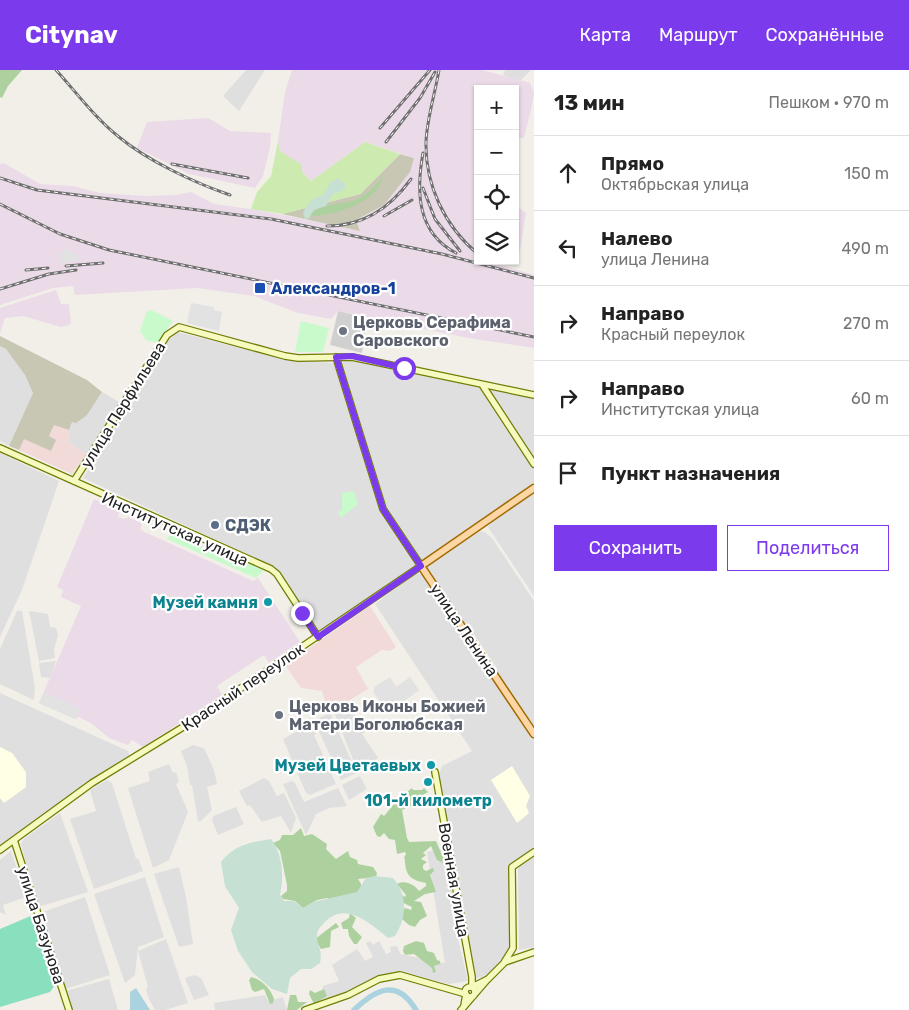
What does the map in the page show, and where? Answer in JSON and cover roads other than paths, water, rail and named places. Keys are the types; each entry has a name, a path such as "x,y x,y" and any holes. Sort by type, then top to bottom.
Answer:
{"main road":[{"name":"улица Перфильева","path":"74,481 172,330 179,327 285,356 336,357"},
{"path":"336,357 352,356 484,386 534,395"},
{"name":"улица Ленина","path":"336,357 383,509 534,734"},
{"path":"484,386 534,464"},
{"name":"Институтская улица","path":"0,448 277,574 318,637"},
{"name":"Красный переулок","path":"0,850 92,783 164,740 318,637 534,488"},
{"name":"Военная улица","path":"435,772 472,977 468,990"},
{"name":"улица Базунова","path":"14,840 69,1010"},
{"path":"463,1008 505,962 513,948 512,867 534,852"},
{"path":"505,962 534,952"},
{"path":"306,1010 389,976 411,976 453,990 475,990 474,995"},
{"path":"463,1008 468,990 488,979"}],"water":[{"path":"136,988 150,1010 130,1010 130,992"}],"waterway":[{"path":"354,1010 370,997 386,990 394,990 401,994 409,1000 416,1010"}],"railway":[{"path":"56,70 102,122 131,146 172,170 230,195"},
{"path":"380,128 430,70"},
{"path":"439,70 429,115 426,142 429,174 439,204 447,218 474,250"},
{"path":"386,142 420,98 435,72"},
{"path":"423,153 420,182 422,210 433,234 443,245 456,253"},
{"path":"172,164 248,178"},
{"path":"0,178 37,190 271,219 442,254 534,278"},
{"path":"327,226 353,223 375,213 394,199 411,179"},
{"path":"423,188 435,219 460,251"},
{"path":"384,216 412,200"},
{"path":"0,204 60,234 109,250 534,337"},
{"path":"66,266 103,263"},
{"path":"26,270 48,268"},
{"path":"0,289 49,274 76,270"}],"place":[{"name":"Александров-1","path":"260,288"},
{"name":"Церковь Серафима Саровского","path":"343,331"},
{"name":"СДЭК","path":"215,525"},
{"name":"Музей камня","path":"268,602"},
{"name":"Церковь Иконы Божией Матери Боголюбская","path":"279,715"},
{"name":"Музей Цветаевых","path":"431,765"},
{"name":"101-й километр","path":"428,782"}]}
